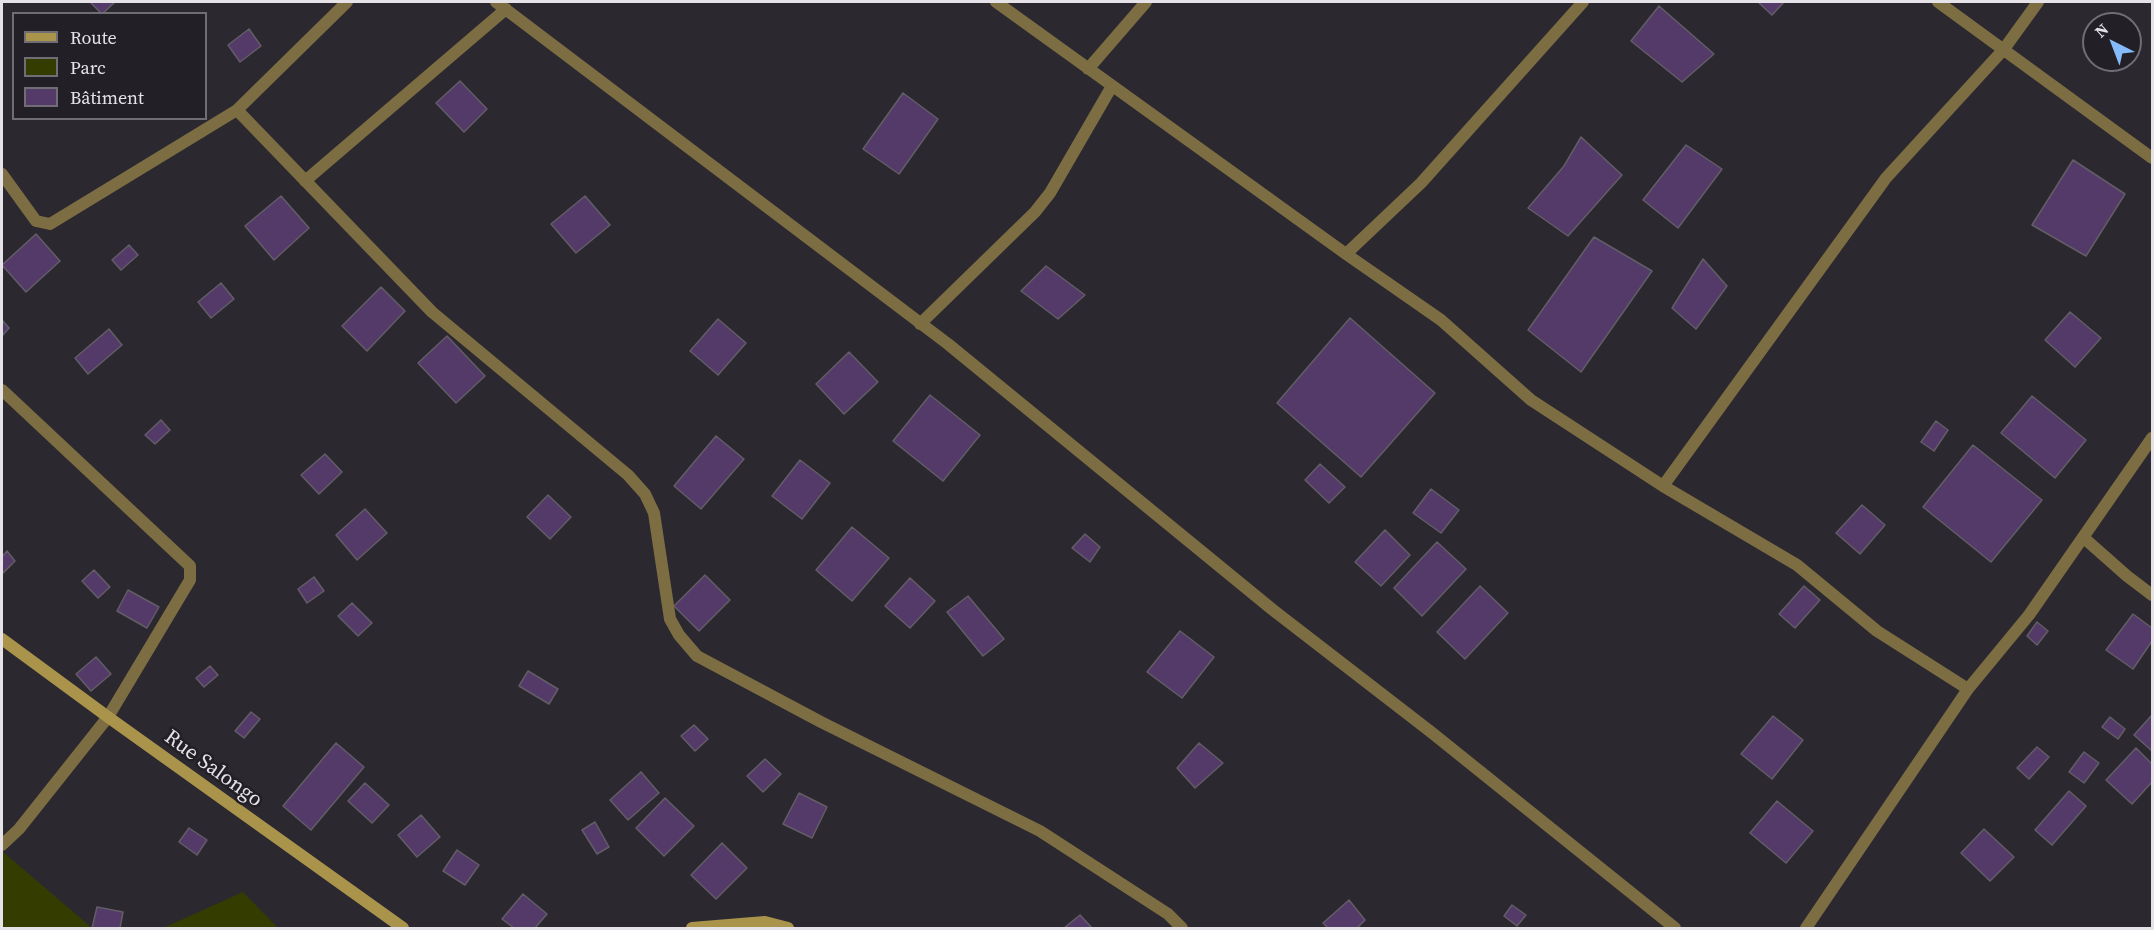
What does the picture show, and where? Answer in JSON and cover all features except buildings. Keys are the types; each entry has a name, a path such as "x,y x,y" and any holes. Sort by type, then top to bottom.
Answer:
{"street":[{"path":"2,174 36,221 50,224 237,110 347,2"},
{"path":"996,2 1441,320 1532,400 1663,486 1797,565 1877,631 1968,689"},
{"path":"1088,69 1146,2"},
{"path":"1346,254 1421,183 1583,2"},
{"path":"1938,2 2152,158"},
{"path":"1663,486 1886,178 2004,49 2038,2"},
{"path":"305,181 501,5 920,324 1273,610 1675,928"},
{"path":"920,324 1035,212 1050,192 1112,86"},
{"path":"237,110 432,312 628,475 645,494 654,513 670,619 679,635 697,656 821,722 1040,831 1168,914 1182,928"},
{"path":"2,390 190,566 190,580 108,717 19,829 2,845"},
{"path":"1806,928 1968,689 2029,615 2152,438"},
{"path":"2084,538 2152,595"},
{"name":"Rue Salongo","path":"2,639 403,928"},
{"path":"692,928 765,922 788,928"}],"green space":[{"path":"2,851 92,928 2,928"},
{"path":"243,892 278,928 163,928"}]}
